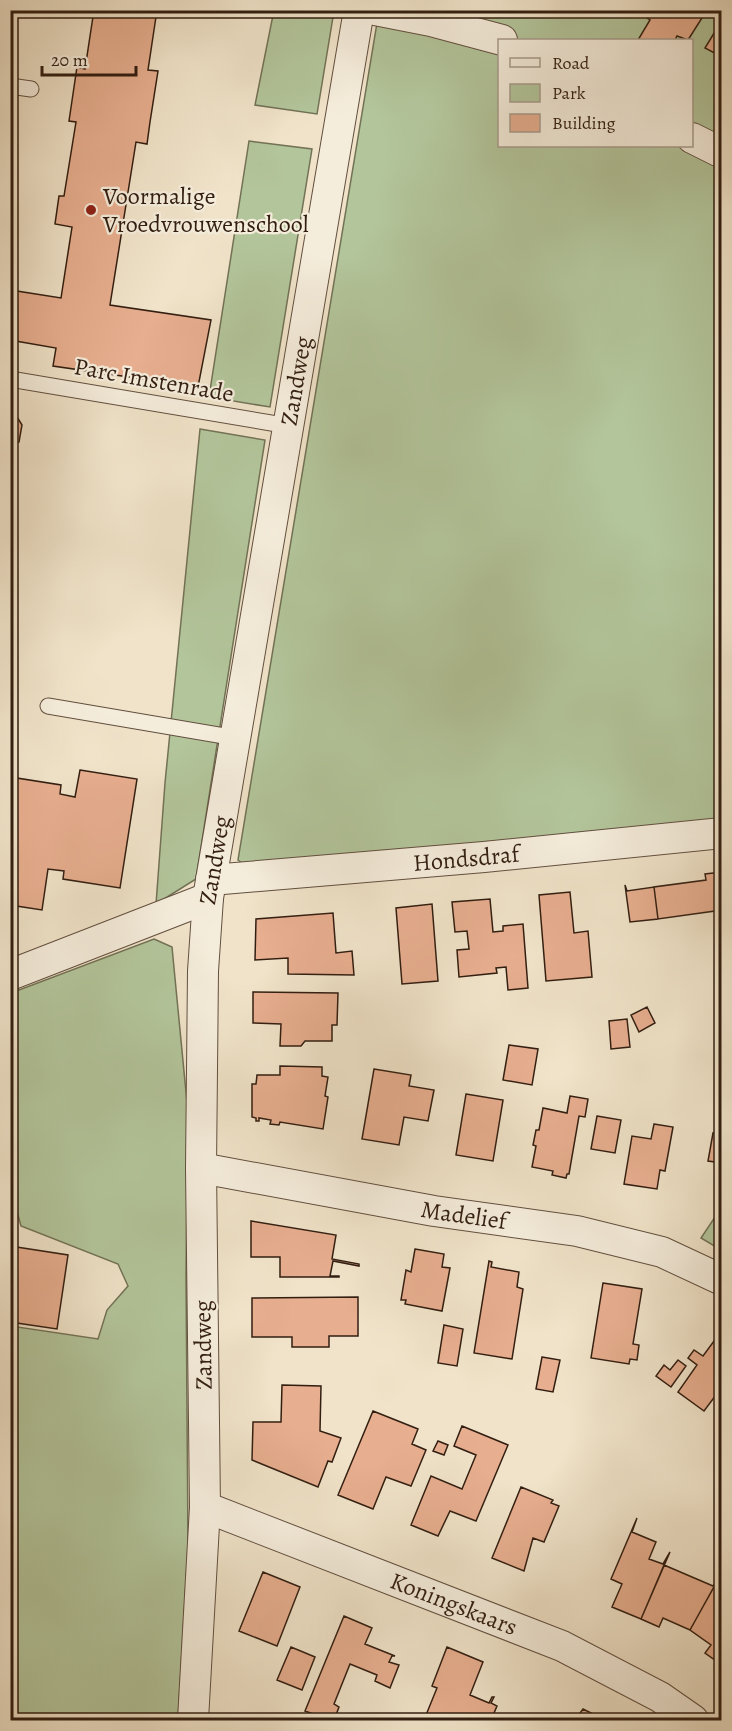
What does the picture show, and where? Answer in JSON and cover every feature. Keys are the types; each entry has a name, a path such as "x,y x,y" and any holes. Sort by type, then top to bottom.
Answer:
{"street":[{"name":"Zandweg","path":"193,1720 205,1507 201,1168 203,971 209,889 359,10"},
{"path":"375,10 431,21 498,39"},
{"path":"693,138 722,153"},
{"name":"Hondsdraf","path":"10,975 209,889 484,857 722,833"},
{"name":"Madelief","path":"201,1168 434,1211 577,1231 662,1252 722,1280"},
{"name":"Koningskaars","path":"205,1507 562,1646 660,1697 693,1720"}],"lane":[{"path":"10,86 31,89"},
{"name":"Parc Imstenrade","path":"10,379 289,426"},
{"path":"48,706 236,738"}],"green space":[{"path":"274,10 334,11 317,114 255,105"},
{"path":"379,11 721,11 721,820 246,866 238,860"},
{"path":"249,141 312,149 270,407 209,397"},
{"path":"200,429 265,440 196,879 156,904 165,783"},
{"path":"154,939 172,947 188,1113 186,1275 188,1546 178,1720 11,1720 11,1326 98,1339 107,1310 128,1286 118,1264 21,1226 16,1208 11,1207 11,993"},
{"path":"721,1208 721,1250 701,1238"}],"building":[{"name":"Voormalige Vroedvrouwenschool","path":"94,10 157,10 148,70 158,71 147,144 136,142 110,305 211,320 198,387 53,366 56,348 10,340 10,290 61,298 72,227 55,224 59,196 64,196 76,122 69,121 77,67 85,69"},
{"path":"635,10 707,10 689,39 677,36 676,39 639,39 650,20"},
{"path":"722,20 722,57 705,48"},
{"path":"10,412 14,412 22,425 19,442 10,447"},
{"path":"10,412 14,412 22,425 19,442 10,447"},
{"path":"80,770 137,779 120,888 63,879 64,871 48,869 42,910 10,905 10,777 61,785 60,794 75,797"},
{"path":"80,770 137,779 120,888 63,879 64,871 48,869 42,910 10,905 10,777 61,785 60,794 75,797"},
{"path":"722,872 722,910 658,919 654,887 706,880 705,874"},
{"path":"625,885 627,891 654,887 658,919 630,922"},
{"path":"570,892 574,933 588,931 592,977 546,981 539,895"},
{"path":"490,899 493,932 503,931 503,926 523,924 528,988 508,990 506,967 496,968 497,973 459,977 457,950 469,949 467,931 455,932 452,902"},
{"path":"432,904 438,981 402,984 396,908"},
{"path":"333,913 336,953 352,951 354,975 288,974 288,958 255,960 256,919"},
{"path":"253,992 338,993 337,1025 332,1025 332,1041 305,1041 301,1046 280,1046 281,1024 253,1023"},
{"path":"647,1007 655,1023 639,1032 631,1015"},
{"path":"627,1019 630,1047 611,1049 609,1021"},
{"path":"509,1045 538,1049 532,1085 503,1080"},
{"path":"280,1066 322,1067 322,1076 328,1077 325,1096 328,1097 323,1129 280,1122 279,1125 270,1124 271,1120 259,1118 259,1121 256,1121 256,1118 252,1117 252,1084 256,1084 257,1075 280,1075"},
{"path":"374,1069 411,1075 409,1086 434,1090 428,1121 404,1117 399,1145 362,1139"},
{"path":"466,1094 503,1100 493,1161 456,1155"},
{"path":"570,1096 588,1099 585,1117 579,1116 569,1174 566,1178 552,1175 553,1171 532,1167 536,1146 533,1145 536,1130 539,1130 543,1108 567,1113"},
{"path":"597,1116 621,1120 615,1153 591,1149"},
{"path":"654,1124 673,1127 665,1171 660,1170 657,1189 624,1184 632,1136 651,1139"},
{"path":"713,1133 722,1135 722,1163 708,1161"},
{"path":"251,1221 336,1235 332,1259 359,1264 359,1266 333,1261 330,1276 339,1277 280,1277 280,1257 251,1257"},
{"path":"10,1246 68,1255 57,1329 10,1322"},
{"path":"415,1249 444,1254 442,1267 450,1268 442,1311 405,1304 406,1300 401,1300 406,1270 411,1272"},
{"path":"489,1261 492,1262 491,1267 519,1272 517,1287 523,1289 512,1359 474,1353"},
{"path":"603,1283 642,1289 633,1344 639,1345 637,1360 630,1359 629,1364 591,1358"},
{"path":"358,1297 358,1336 329,1336 329,1347 292,1347 292,1337 252,1337 252,1298"},
{"path":"444,1325 463,1329 457,1366 438,1363"},
{"path":"720,1333 722,1334 722,1387 704,1411 678,1392 697,1365 688,1358 694,1350 703,1356"},
{"path":"542,1357 560,1360 553,1392 536,1389"},
{"path":"678,1360 686,1366 671,1387 656,1376 664,1365 670,1370"},
{"path":"282,1385 321,1386 320,1431 341,1438 332,1462 328,1461 318,1487 252,1460 253,1422 281,1422"},
{"path":"373,1411 418,1429 412,1444 426,1450 411,1486 386,1477 373,1509 338,1495"},
{"path":"462,1426 508,1445 476,1521 450,1511 438,1536 411,1525 431,1476 462,1489 476,1455 454,1446"},
{"path":"438,1441 448,1445 444,1455 433,1451"},
{"path":"521,1487 553,1500 551,1503 559,1506 544,1542 533,1538 524,1571 492,1558"},
{"path":"637,1518 632,1532 656,1542 649,1559 663,1564 670,1552 641,1619 612,1607 622,1584 611,1579"},
{"path":"664,1565 713,1586 721,1574 690,1630 663,1618 659,1627 641,1619"},
{"path":"263,1572 300,1587 277,1646 239,1631"},
{"path":"714,1587 722,1592 722,1665 705,1653 711,1645 690,1630"},
{"path":"344,1616 372,1628 365,1644 395,1656 392,1656 389,1662 399,1665 390,1688 375,1681 377,1675 350,1664 334,1704 339,1707 334,1720 329,1720 305,1711"},
{"path":"291,1647 315,1657 302,1690 277,1680"},
{"path":"447,1647 483,1662 470,1695 489,1703 494,1697 491,1703 497,1706 491,1720 424,1720 437,1688 432,1686"},
{"path":"583,1709 605,1720 575,1720"}],"place":[{"name":"Voormalige Vroedvrouwenschool","path":"91,210"}]}
